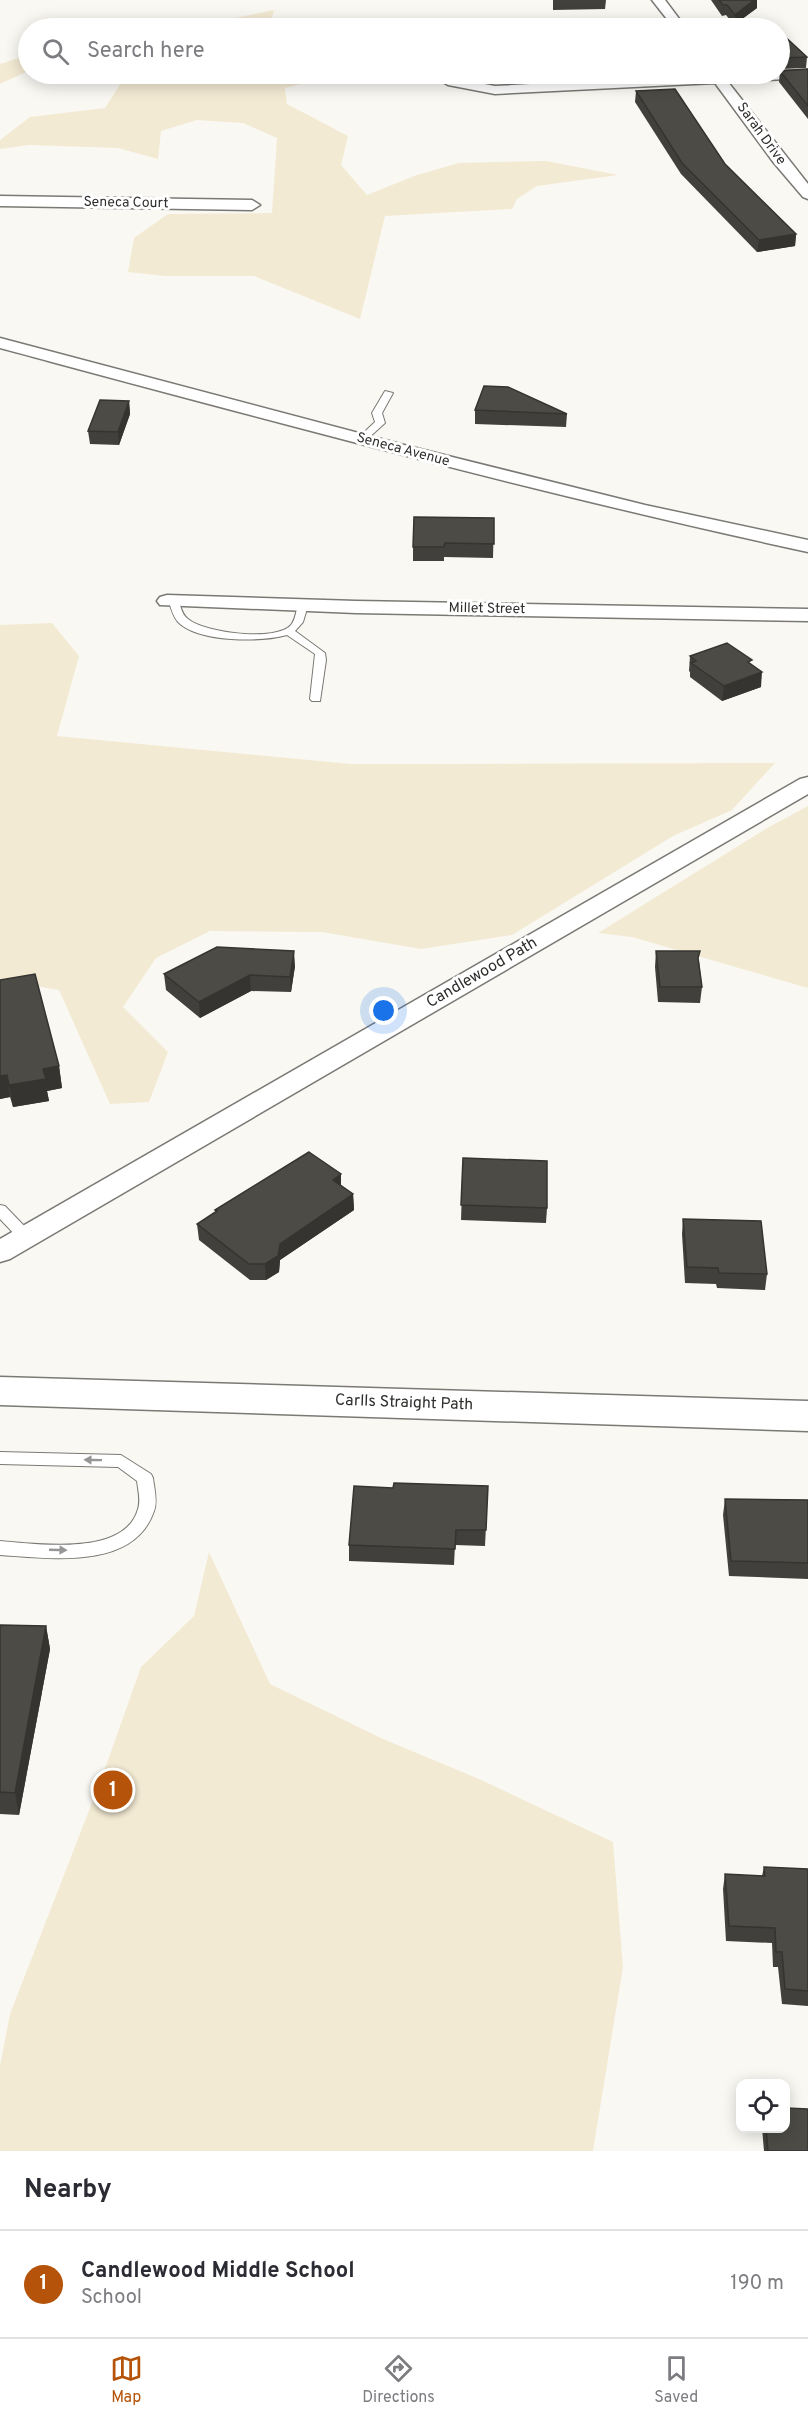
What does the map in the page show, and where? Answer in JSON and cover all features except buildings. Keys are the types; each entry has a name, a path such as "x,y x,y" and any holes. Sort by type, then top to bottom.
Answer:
{"street":[{"path":"658,0 672,18"},
{"path":"790,74 808,74"},
{"path":"464,84 495,90 590,84"},
{"name":"Sarah Drive","path":"723,84 779,160 808,194"},
{"name":"Seneca Court","path":"0,201 252,205"},
{"name":"Seneca Avenue","path":"0,343 362,440 645,511 808,546"},
{"name":"Millet Street","path":"170,601 808,615"},
{"name":"Candlewood Path","path":"0,1252 808,784"},
{"name":"Carlls Straight Path","path":"0,1391 808,1416"}],"lane":[{"path":"362,440 380,423 377,413 388,393"},
{"path":"170,601 177,615 186,624 210,634 260,636 288,631 296,626 303,605"},
{"path":"288,631 320,653 316,699"},
{"path":"0,1210 26,1237"},
{"path":"0,1458 121,1461 145,1478 147,1510 130,1536 91,1551 0,1548"}],"shaded area":[{"path":"274,10 272,18 235,18"},
{"path":"18,58 18,76 0,84 0,64"},
{"path":"120,84 301,84 285,88 287,104 348,136 341,165 367,195 417,175 459,163 546,161 618,175 537,186 517,199 512,209 385,216 360,319 254,276 165,276 128,272 134,238 168,214 272,213 277,138 243,123 197,120 161,131 158,159 118,148 29,145 0,149 0,140 30,117 105,108"},
{"path":"52,623 79,656 57,736 351,764 775,763 732,810 673,836 512,935 421,949 322,932 210,931 156,958 123,1007 168,1052 149,1102 110,1104 59,990 0,980 0,625"},
{"path":"808,806 808,988 632,937 598,933 769,827"},
{"path":"209,1552 270,1684 383,1739 479,1779 613,1842 623,1967 593,2151 0,2151 0,2066 10,2014 102,1777 141,1667 194,1616"}],"place":[{"name":"Candlewood Middle School","path":"113,1790"}]}
